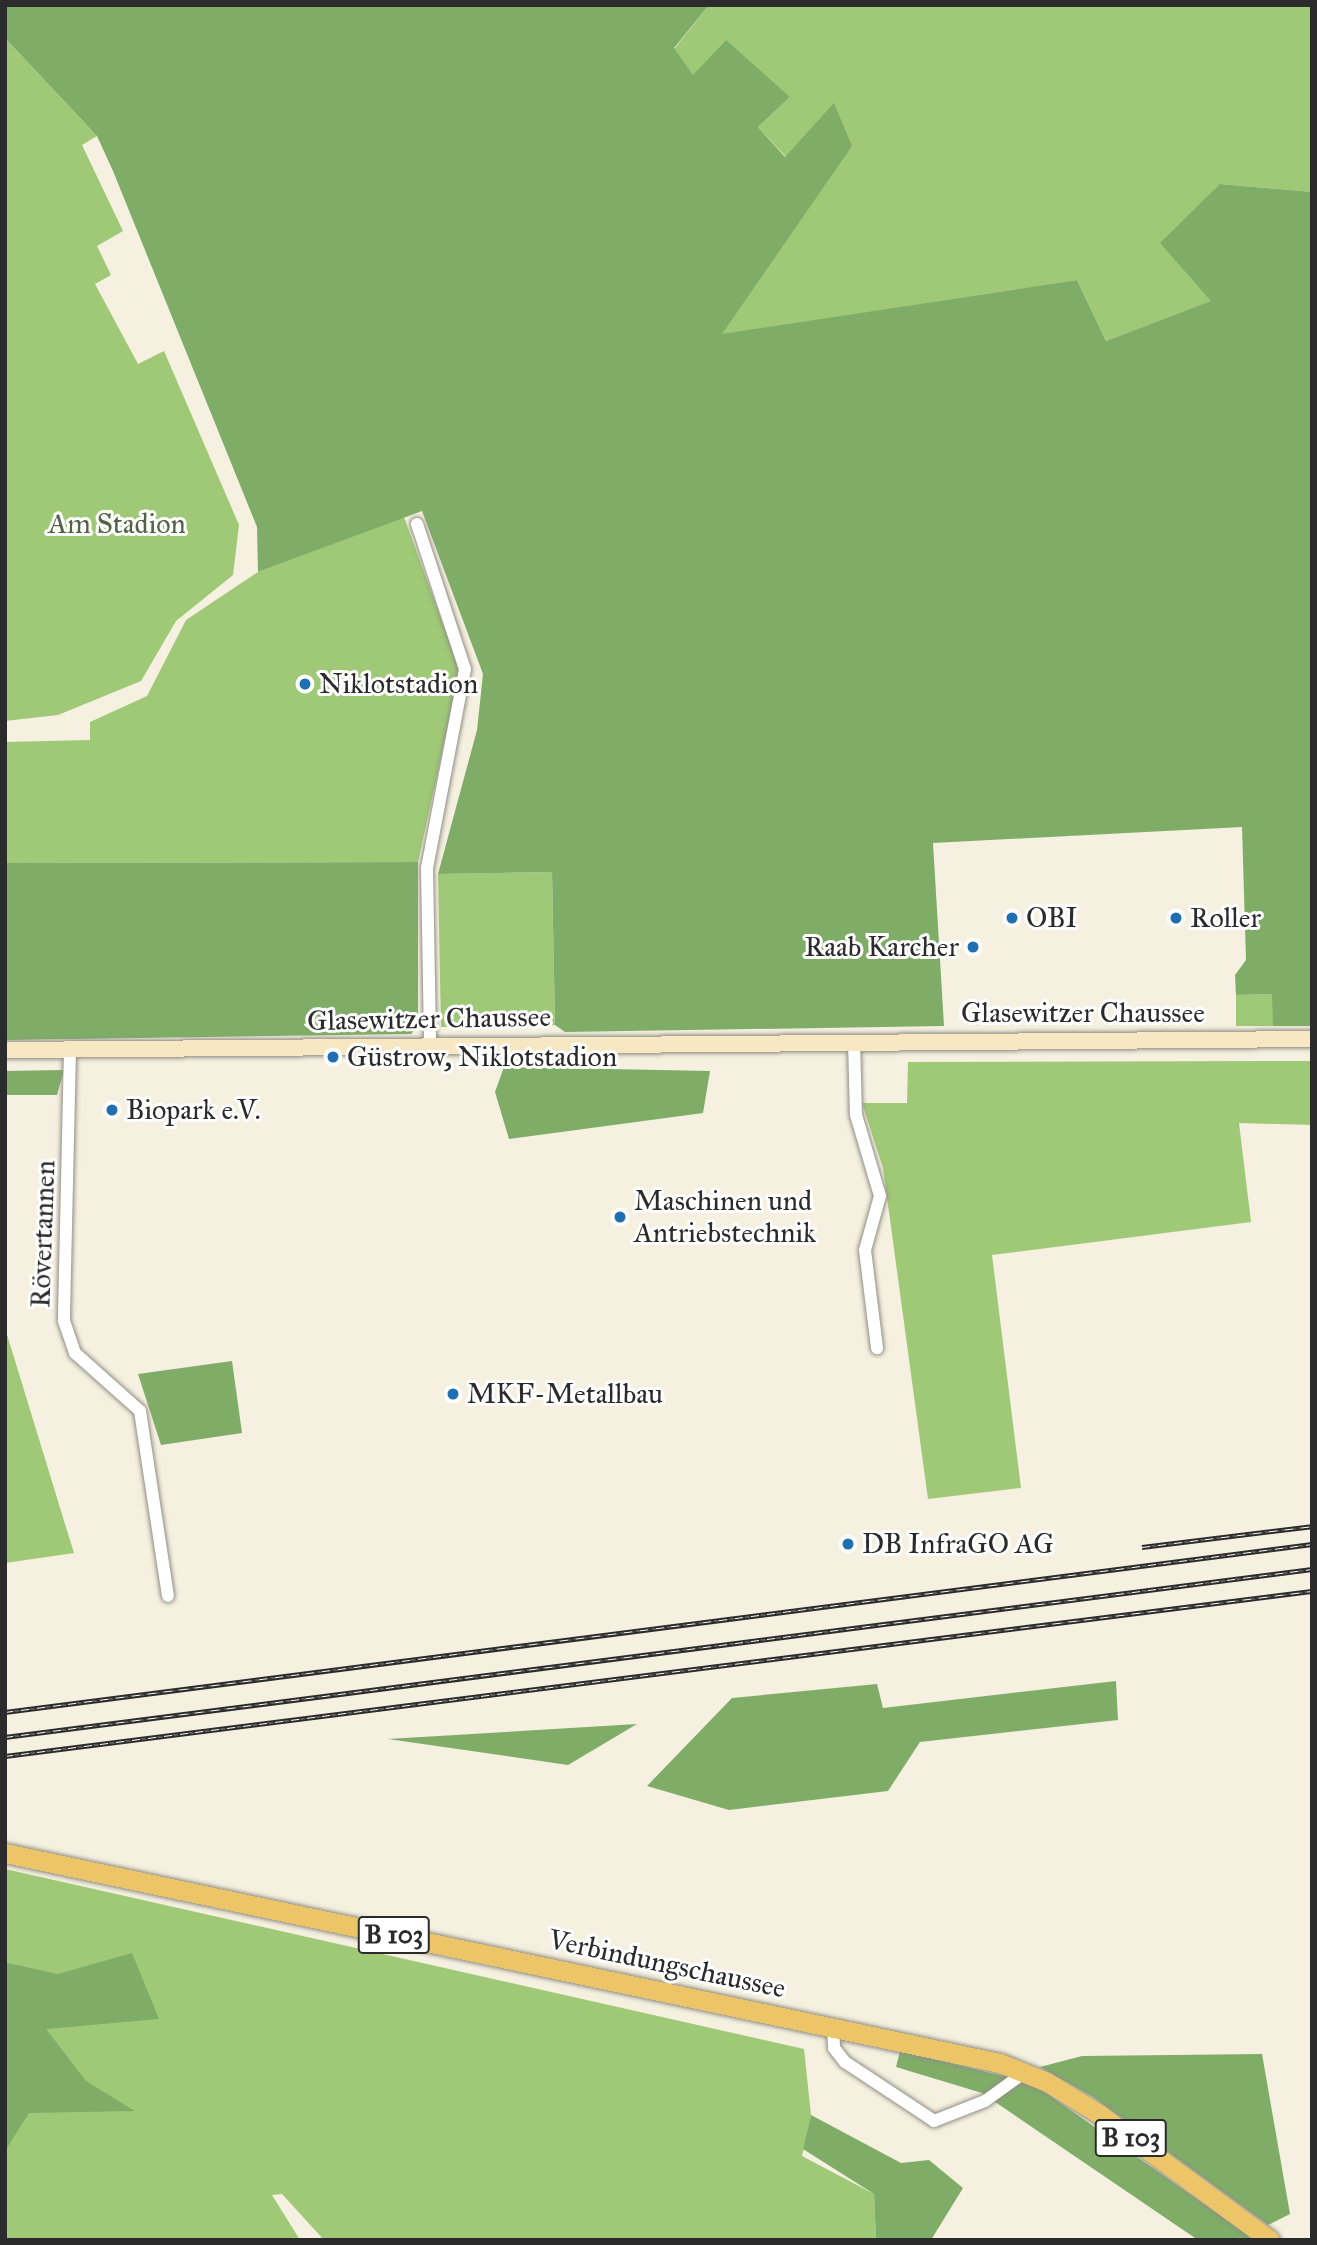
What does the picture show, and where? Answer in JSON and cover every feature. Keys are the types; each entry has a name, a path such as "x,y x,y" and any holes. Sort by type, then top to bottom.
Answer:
{"main road":[{"name":"Glasewitzer Chaussee","path":"5,1050 430,1044 1312,1039"},
{"name":"Verbindungschaussee","path":"5,1853 833,2027 1025,2072 1099,2115 1270,2240"}],"street":[{"path":"417,524 465,669 465,698 427,868 430,1044"},
{"path":"854,1041 856,1115 880,1196 864,1250 877,1348"},
{"name":"Rövertannen","path":"70,1049 64,1321 75,1353 140,1411 168,1596"},
{"path":"833,2027 834,2048 845,2062 934,2120 985,2101 1025,2072"}],"green space":[{"path":"5,5 709,5 674,48 693,75 726,40 790,97 758,127 785,157 834,103 852,146 722,334 1077,280 1106,341 1211,301 1160,243 1220,184 1312,192 1312,1026 1273,1026 1272,994 1236,995 1235,975 1246,960 1242,827 933,843 944,1026 565,1032 555,1025 552,872 438,874 477,730 483,674 422,511 258,572 257,527 113,171 97,136 5,38"},
{"path":"709,5 1312,5 1312,192 1220,184 1212,301 1106,341 1077,280 721,335 786,157 758,127 790,97 725,41 693,76 674,49"},
{"name":"Am Stadion","path":"5,38 97,136 82,145 123,231 97,246 111,275 95,284 138,364 164,351 239,525 233,575 176,621 141,681 58,715 5,721"},
{"name":"Niklotstadion","path":"404,517 460,671 418,862 5,863 5,742 90,740 90,722 147,696 186,620 258,572"},
{"path":"418,862 418,1026 411,1034 5,1040 5,863"},
{"path":"552,872 555,1025 441,1027 438,874"},
{"path":"1273,994 1273,1026 1236,1026 1236,995"},
{"path":"1312,1061 1312,1125 1239,1123 1251,1222 992,1255 1021,1488 928,1499 883,1168 862,1103 907,1103 908,1062"},
{"path":"504,1067 710,1071 703,1113 509,1139 495,1092"},
{"path":"64,1070 57,1095 5,1095 5,1071"},
{"path":"5,1328 65,1524 74,1553 5,1563"},
{"path":"232,1361 242,1433 161,1445 138,1374"},
{"path":"1116,1681 1118,1720 920,1742 888,1791 729,1810 647,1786 732,1698 877,1684 883,1708"},
{"path":"637,1724 568,1765 388,1739"},
{"path":"5,1869 804,2049 811,2115 802,2156 874,2194 876,2240 324,2240 282,2194 272,2195 300,2240 5,2240 5,2019 57,1974 5,1962"},
{"path":"132,1953 159,2019 46,2029 86,2081 135,2111 29,2113 5,2151 5,1962 58,1974"},
{"path":"900,2051 1032,2083 1255,2240 1198,2240 982,2093 896,2067"},
{"path":"1262,2054 1290,2214 1268,2225 1093,2097 1040,2067 1082,2056"},
{"path":"811,2115 901,2163 929,2160 963,2188 931,2240 876,2240 874,2194 803,2149"}],"railway":[{"path":"1142,1547 1312,1526"},
{"path":"5,1712 1312,1544"},
{"path":"5,1737 1312,1569"},
{"path":"5,1756 1312,1591"}],"place":[{"name":"Niklotstadion","path":"305,684"},
{"name":"OBI","path":"1012,918"},
{"name":"Roller","path":"1176,918"},
{"name":"Raab Karcher","path":"973,947"},
{"name":"Güstrow, Niklotstadion","path":"333,1057"},
{"name":"Biopark e.V.","path":"112,1110"},
{"name":"Maschinen und Antriebstechnik","path":"620,1217"},
{"name":"MKF-Metallbau","path":"453,1394"},
{"name":"DB InfraGO AG","path":"848,1544"}]}
